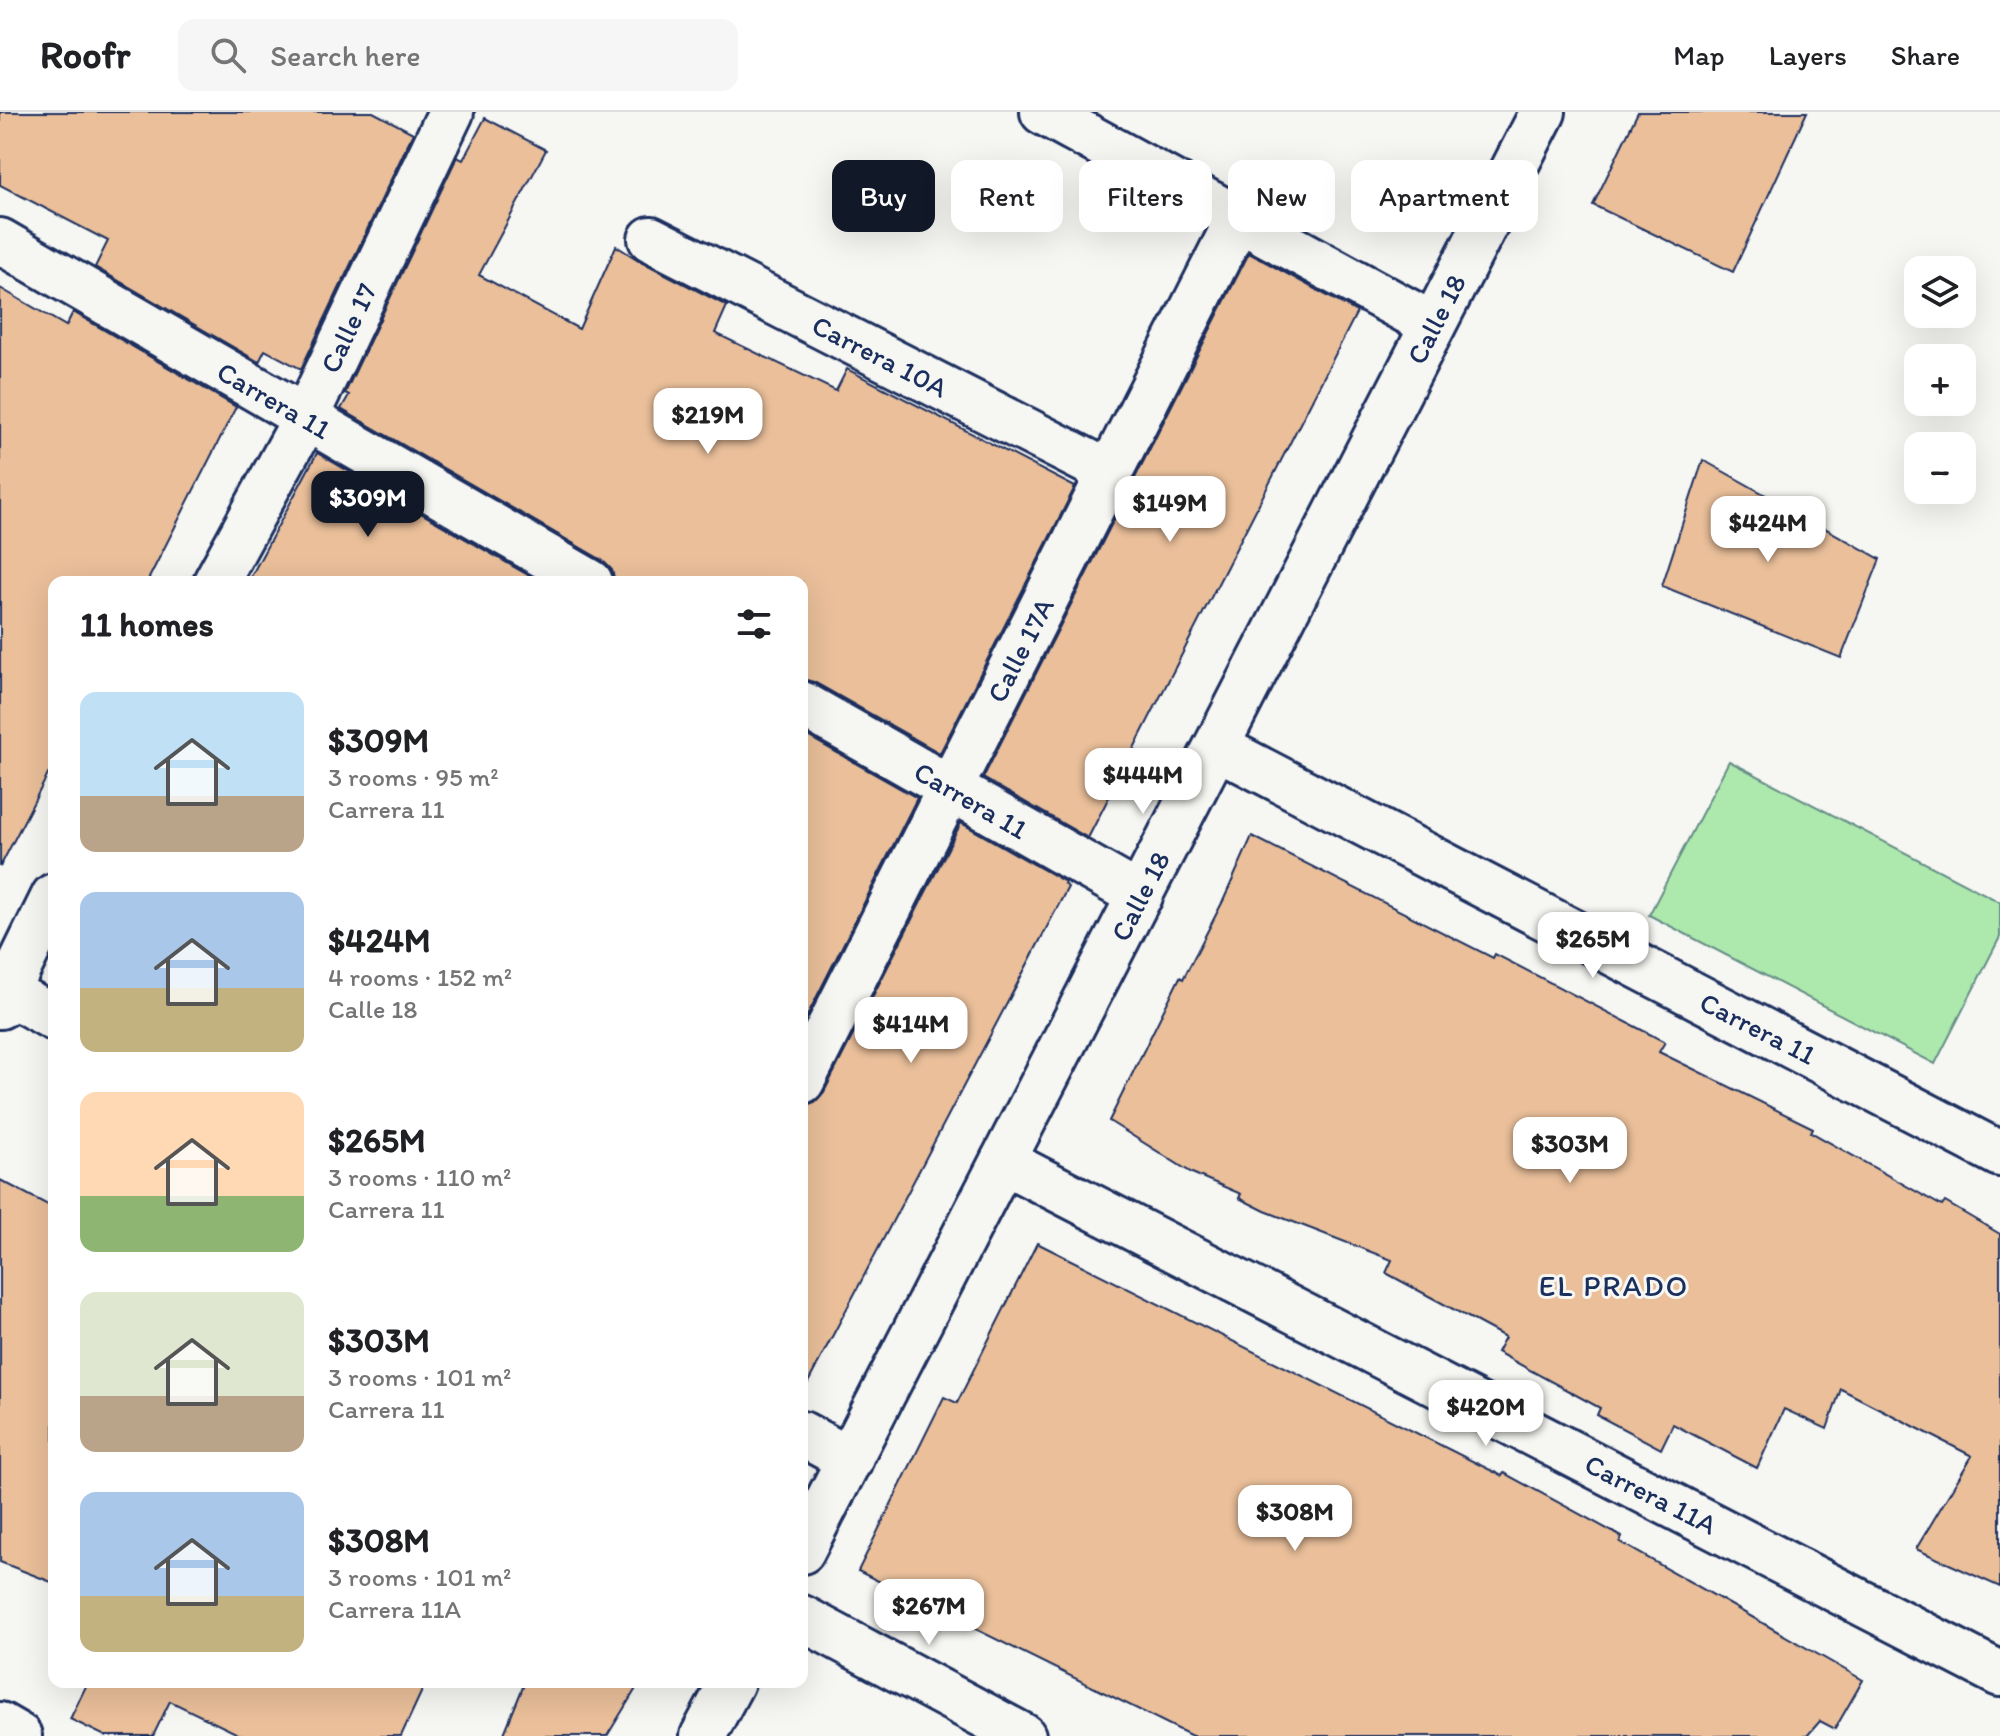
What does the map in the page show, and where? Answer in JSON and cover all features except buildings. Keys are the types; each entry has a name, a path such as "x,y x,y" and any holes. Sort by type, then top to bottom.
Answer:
{"street":[{"name":"Calle 17","path":"219,576 305,419 451,112"},
{"path":"1043,112 1228,214"},
{"name":"Calle 18","path":"808,1540 1543,112"},
{"name":"Calle 17A","path":"808,1069 1231,232"},
{"path":"1262,232 1433,325"},
{"name":"Carrera 10A","path":"651,239 1110,473"},
{"name":"Carrera 11","path":"0,241 580,576"},
{"name":"Carrera 11","path":"808,707 1140,896"},
{"name":"Carrera 11","path":"1217,747 2000,1154"},
{"path":"48,907 2,995 48,1015"},
{"name":"Carrera 11A","path":"1003,1161 2000,1674"},
{"path":"808,1437 850,1460"},
{"path":"808,1621 1023,1736"},
{"path":"703,1736 729,1688"},
{"path":"0,1725 19,1736"}],"green space":[{"path":"1729,761 2000,902 2000,937 1935,1064 1649,915"}],"district":[{"name":"EL PRADO","path":"1614,1286"}]}
